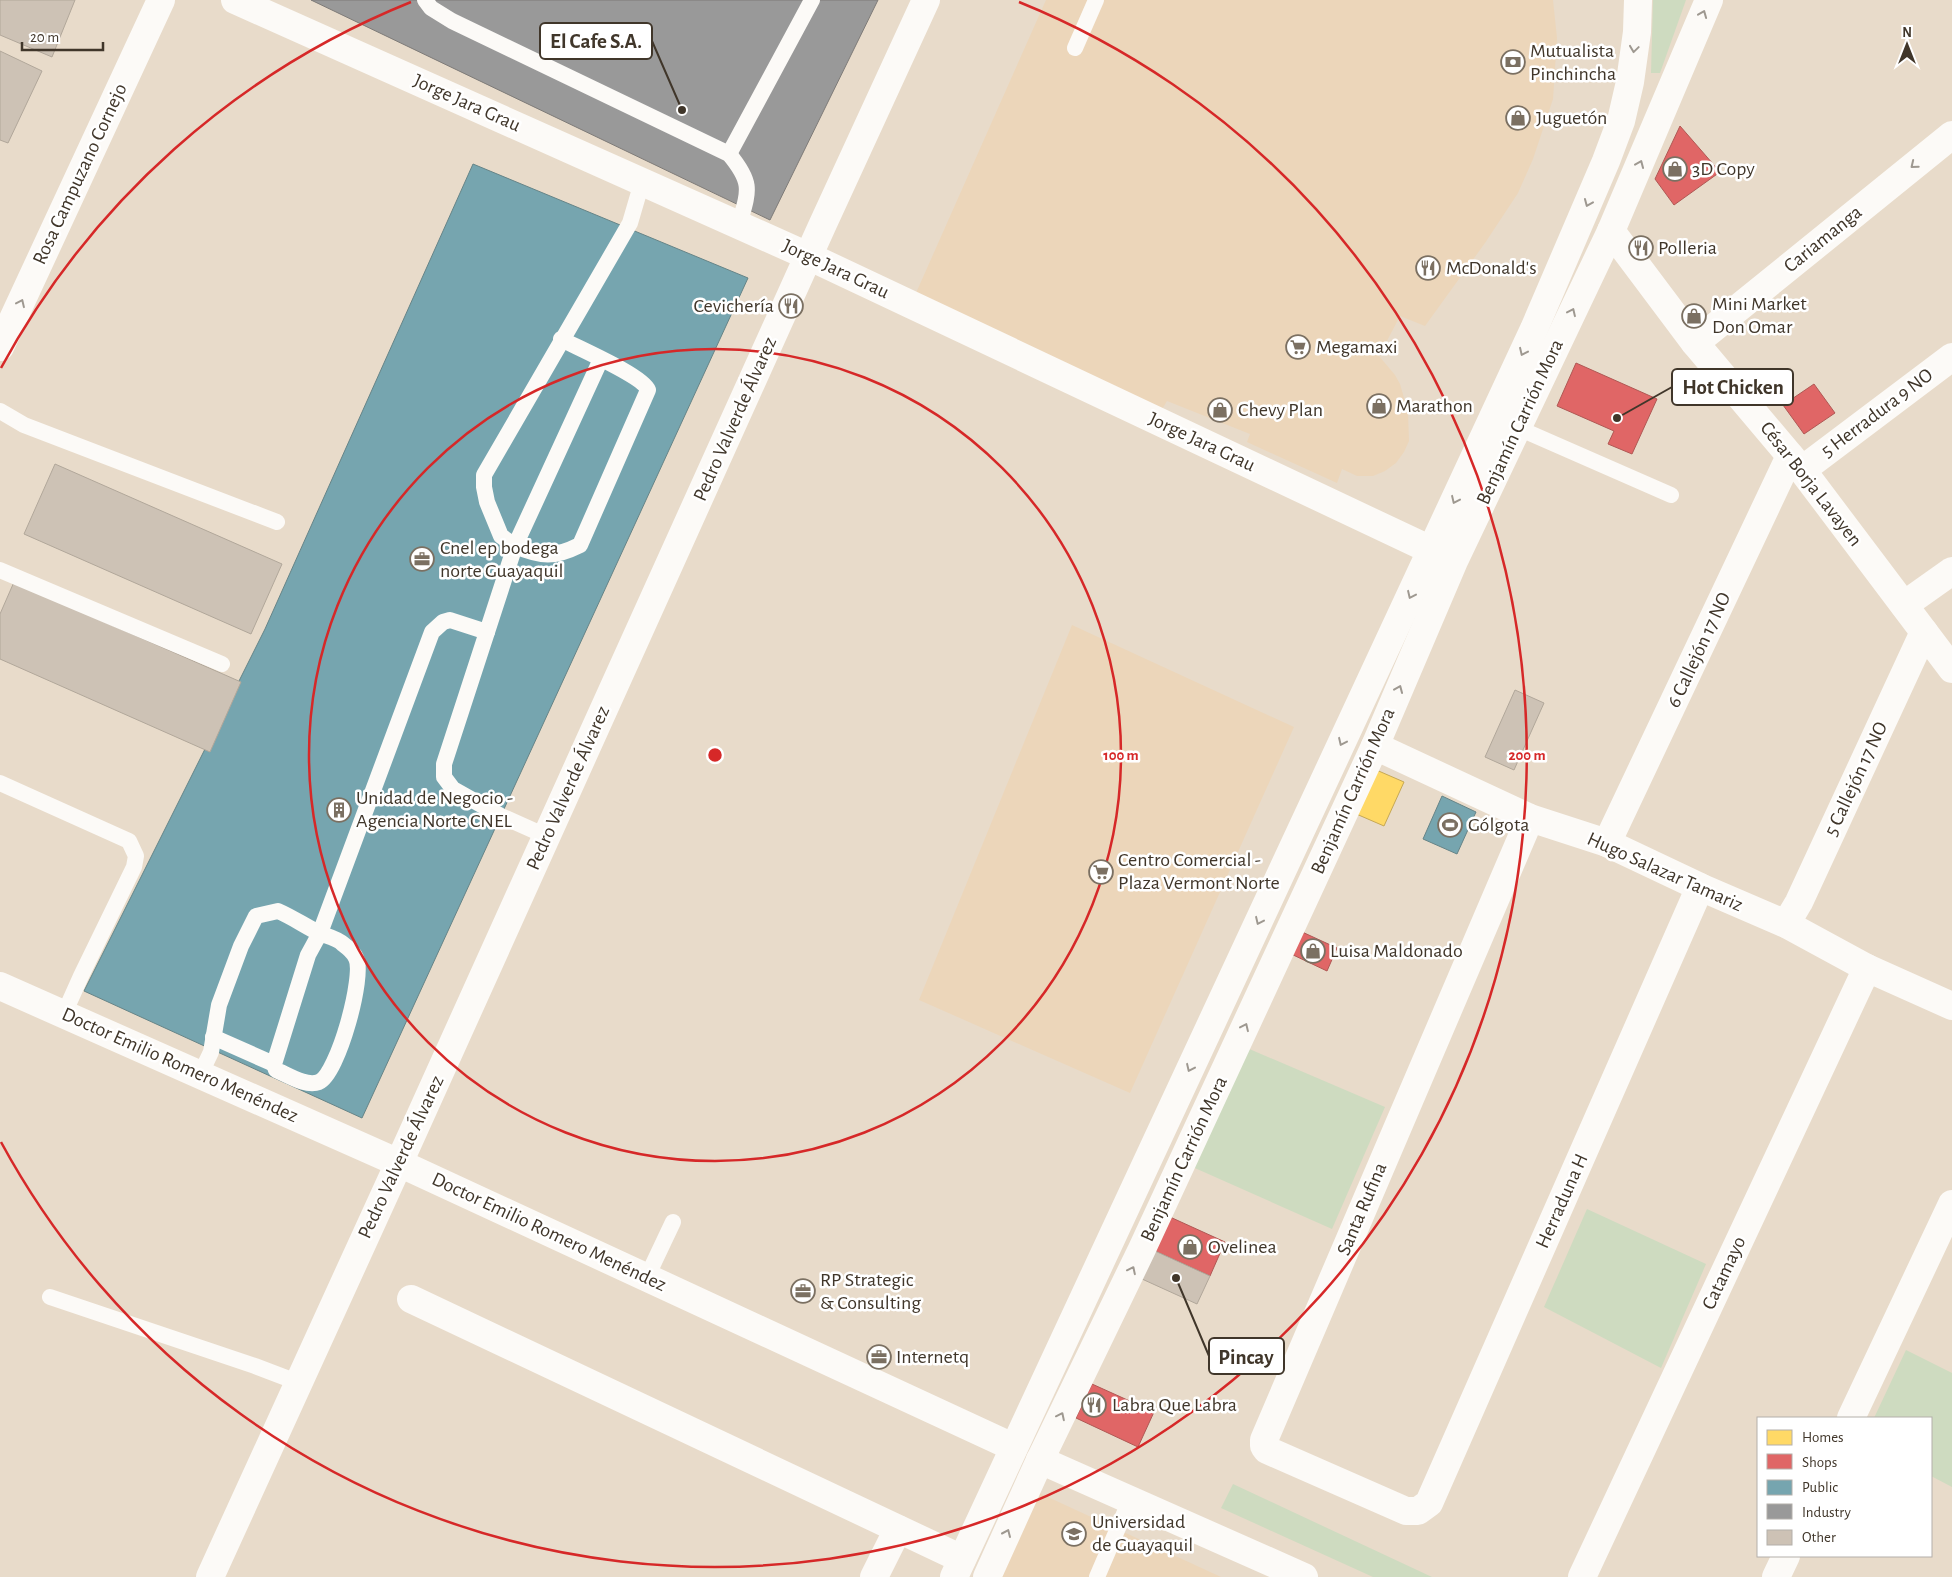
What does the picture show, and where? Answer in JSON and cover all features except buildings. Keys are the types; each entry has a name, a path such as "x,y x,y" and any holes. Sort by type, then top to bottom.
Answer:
{"street":[{"name":"Rosa Campuzano Cornejo","path":"0,347 161,0"},
{"name":"Jorge Jara Grau","path":"235,0 808,256 1431,550"},
{"name":"Pedro Valverde Álvarez","path":"210,1577 808,256 926,0"},
{"name":"Benjamín Carrión Mora","path":"958,1568 1013,1446 1534,329 1606,161 1621,121 1630,82 1637,32 1638,0"},
{"name":"Benjamín Carrión Mora","path":"987,1577 1040,1460 1142,1249 1375,746 1454,561 1610,231 1709,0"},
{"name":"Cariamanga","path":"1695,343 1952,135"},
{"name":"César Borja Lavayen","path":"1610,231 1695,343 1796,463 1952,669"},
{"name":"5 Herradura 9 NO","path":"1796,463 1952,357"},
{"name":"6 Callejón 17 NO","path":"1607,844 1796,463"},
{"path":"1904,605 1952,571"},
{"name":"5 Callejón 17 NO","path":"1786,924 1799,902 1924,632"},
{"name":"Hugo Salazar Tamariz","path":"1375,746 1530,818 1607,844 1786,924 1866,968 1952,1006"},
{"name":"Santa Rufina","path":"1418,1511 1406,1511 1268,1450 1264,1446 1264,1440 1530,818"},
{"name":"Herraduna H","path":"1418,1511 1429,1504 1700,887"},
{"name":"Catamayo","path":"1582,1577 1866,968"},
{"name":"Doctor Emilio Romero Menéndez","path":"0,986 399,1163 1013,1446"},
{"path":"1851,1417 1952,1204"},
{"path":"411,1299 898,1529 958,1568"},
{"path":"1040,1460 1304,1577"},
{"path":"874,1577 898,1529"},
{"path":"1776,1577 1786,1557"}],"lane":[{"path":"426,0 431,8 452,21 729,154 743,172 748,195 739,225"},
{"path":"729,154 812,0"},
{"path":"1075,48 1096,0"},
{"path":"562,339 635,377 646,385 648,390 580,545 563,554 544,555 514,546 502,536 487,502 484,475 562,339 630,223 642,182"},
{"path":"546,836 502,816 453,789 444,777 444,764 514,546 601,359"},
{"path":"0,411 24,425 277,522"},
{"path":"1518,428 1671,495"},
{"path":"0,570 222,664"},
{"path":"200,1074 211,1052 219,1005 240,946 256,916 278,911 320,933 342,943 356,958 358,973 354,1003 331,1070 319,1082 307,1082 276,1070 274,1064 308,955 320,933 432,632 443,622 450,620 487,632"},
{"path":"0,783 129,841 136,856 134,867 64,1014"},
{"path":"213,1037 274,1064"},
{"path":"647,1277 672,1222"},
{"path":"50,1297 297,1382"},
{"path":"1097,1577 1130,1500"}],"shaded area":[{"path":"1046,0 1553,0 1557,38 1553,99 1533,159 1518,193 1485,243 1425,326 1400,316 1379,356 1400,384 1408,412 1409,441 1396,463 1385,471 1373,476 1357,476 1342,469 1337,483 1247,442 1250,434 1167,401 1161,411 916,293"},
{"path":"1072,625 1294,727 1130,1093 919,1000"},
{"name":"Universidad de Guayaquil","path":"1037,1492 1221,1577 1000,1577"}],"green space":[{"path":"1653,0 1686,0 1660,73 1651,73"},
{"path":"1247,1048 1385,1107 1332,1229 1188,1165"},
{"path":"1587,1209 1706,1264 1661,1368 1544,1307"},
{"path":"1906,1350 1952,1373 1952,1487 1932,1477 1932,1417 1874,1417"},
{"path":"1233,1484 1432,1577 1373,1577 1221,1508"}],"place":[{"name":"Mutualista Pinchincha","path":"1513,62"},
{"name":"El Cafe S.A.","path":"682,110"},
{"name":"Juguetón","path":"1518,118"},
{"name":"3D Copy","path":"1675,169"},
{"name":"Polleria","path":"1641,248"},
{"name":"McDonald's","path":"1428,268"},
{"name":"Cevichería","path":"791,306"},
{"name":"Mini Market Don Omar","path":"1694,316"},
{"name":"Megamaxi","path":"1298,347"},
{"name":"Marathon","path":"1379,406"},
{"name":"Chevy Plan","path":"1220,410"},
{"name":"Hot Chicken","path":"1617,418"},
{"name":"Cnel ep bodega norte Guayaquil","path":"422,559"},
{"name":"Unidad de Negocio - Agencia Norte CNEL","path":"339,810"},
{"name":"Gólgota","path":"1450,825"},
{"name":"Centro Comercial - Plaza Vermont Norte","path":"1101,872"},
{"name":"Luisa Maldonado","path":"1313,951"},
{"name":"Ovelinea","path":"1190,1247"},
{"name":"Pincay","path":"1176,1278"},
{"name":"RP Strategic & Consulting","path":"803,1291"},
{"name":"Internetq","path":"879,1357"},
{"name":"Labra Que Labra","path":"1094,1405"},
{"name":"Universidad de Guayaquil","path":"1074,1534"}]}
